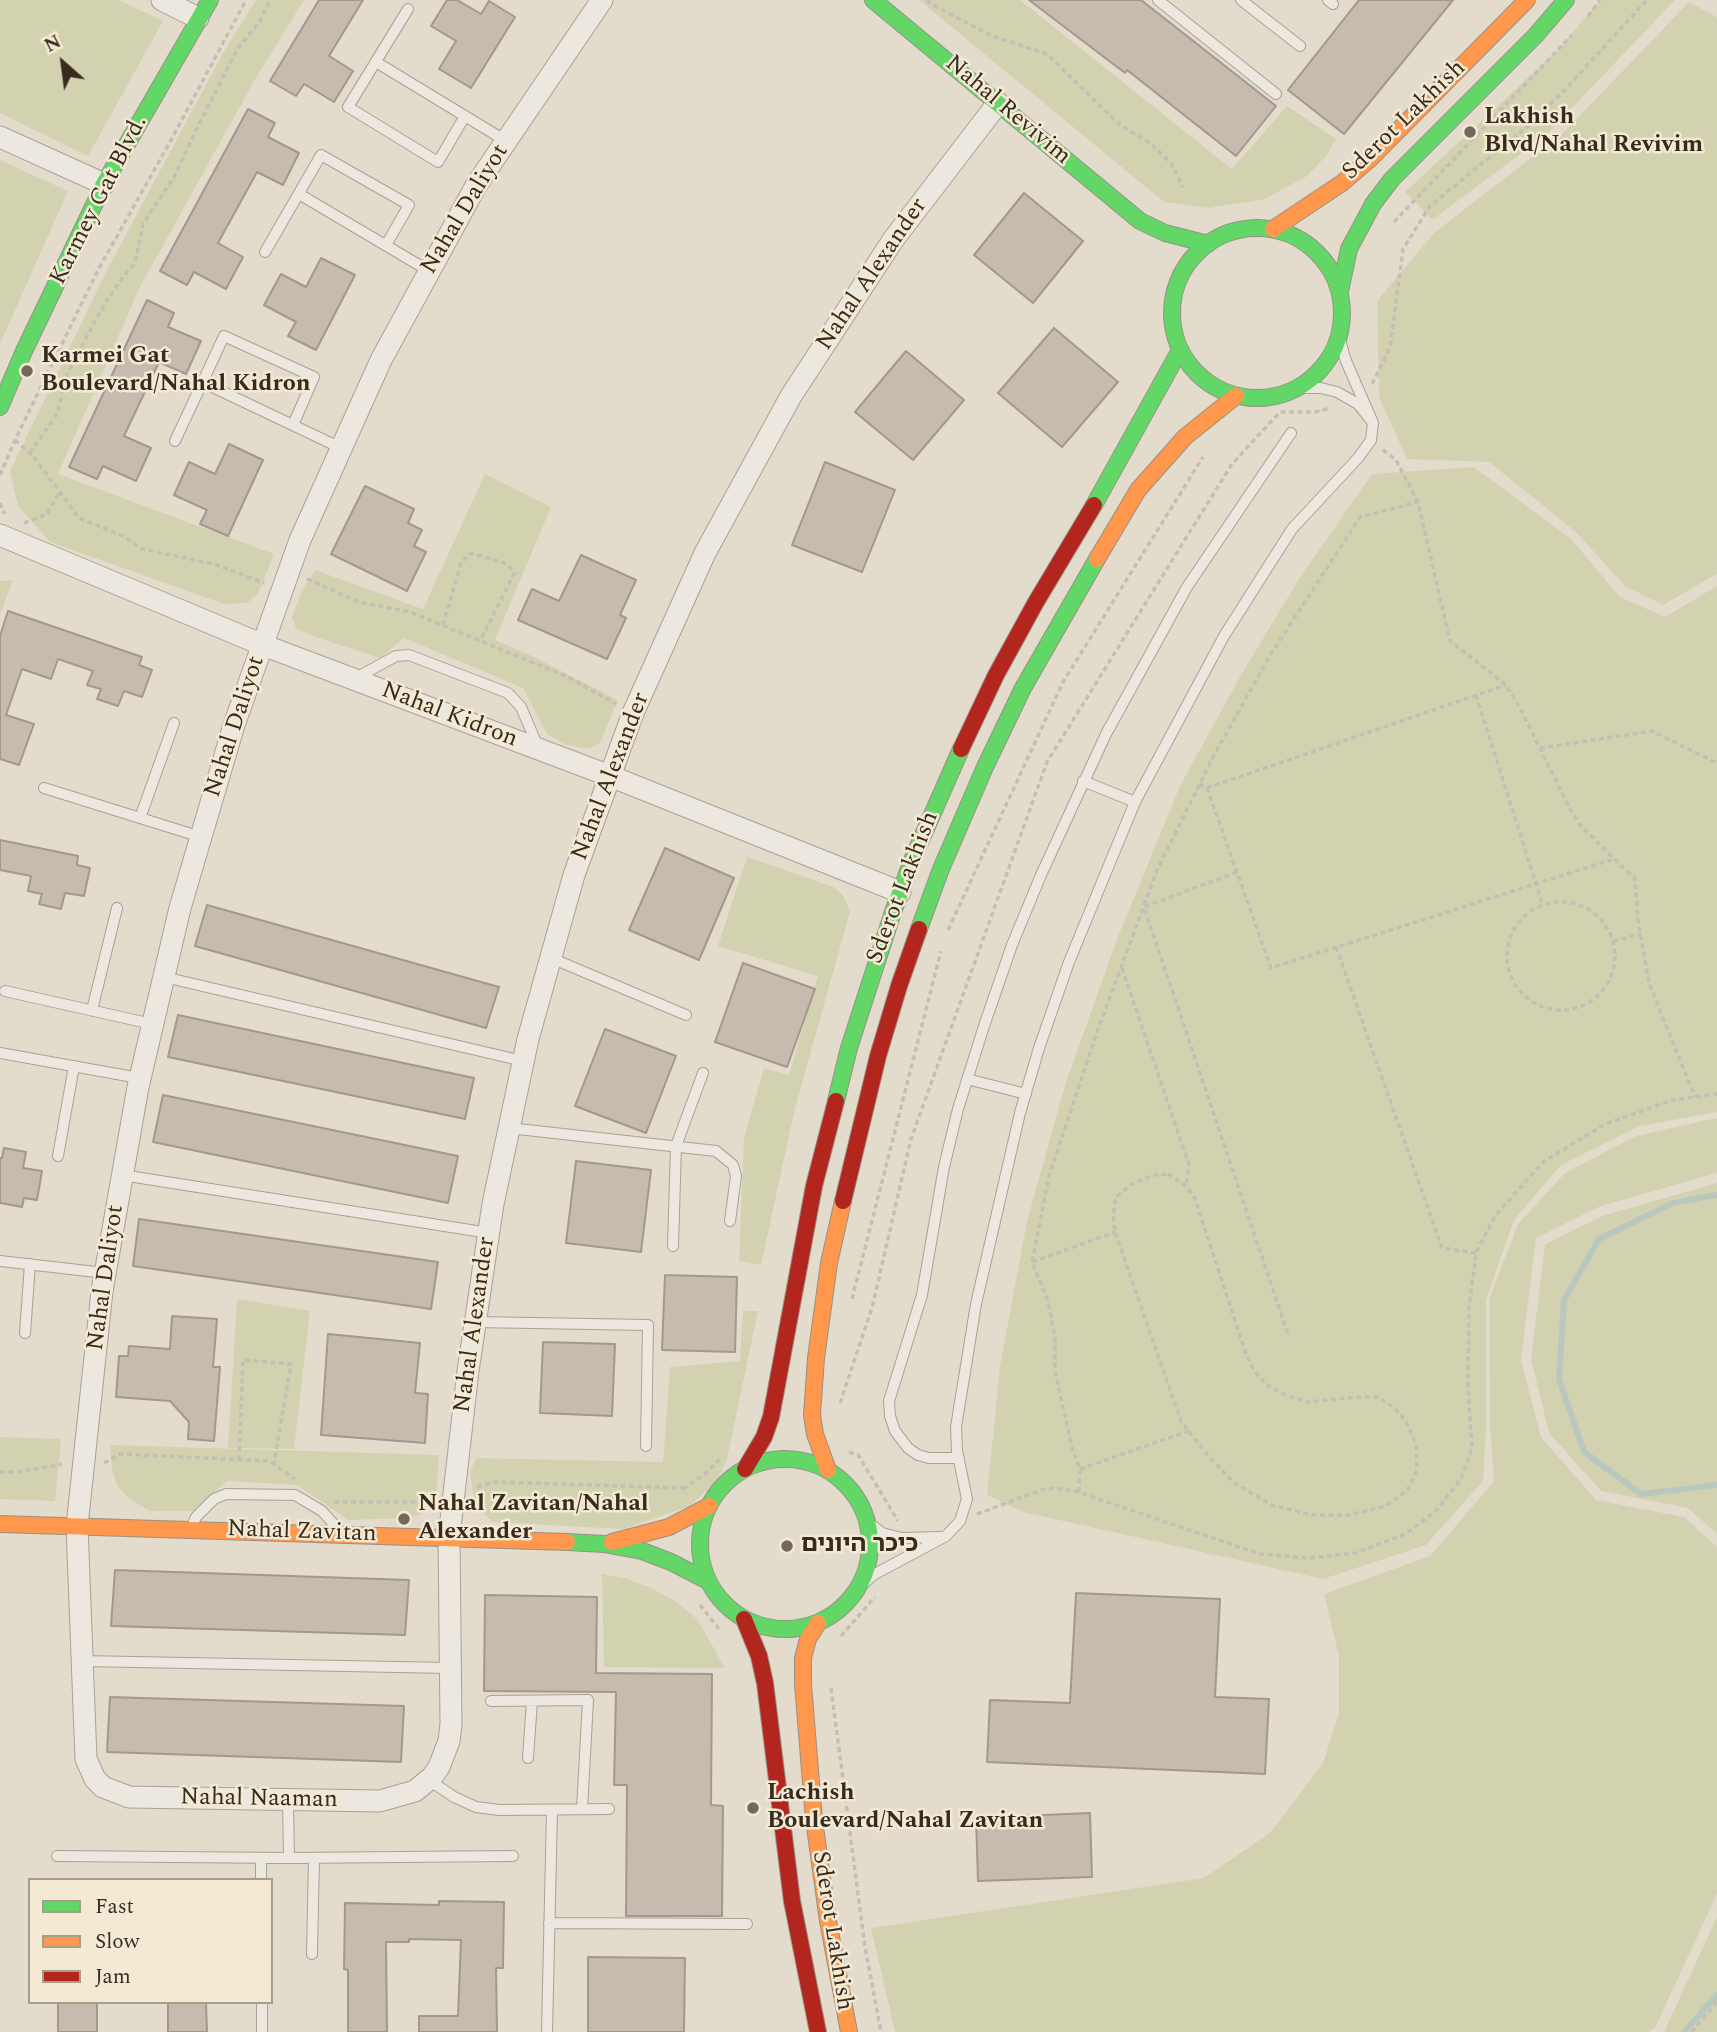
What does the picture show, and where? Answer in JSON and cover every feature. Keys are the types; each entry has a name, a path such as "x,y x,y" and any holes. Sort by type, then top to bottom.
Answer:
{"street":[{"path":"162,0 198,18"},
{"name":"Karmey Gat Blvd.","path":"0,407 104,184 210,0"},
{"name":"Nahal Daliyot","path":"77,1526 105,1273 139,1078 180,908 234,725 286,580 341,447 381,360 477,184 602,0"},
{"name":"Nahal Revivim","path":"873,0 1140,221 1165,233 1208,243"},
{"name":"Sderot Lakhish","path":"1273,229 1342,183 1371,158 1527,0"},
{"name":"Sderot Lakhish","path":"1340,290 1349,249 1373,204 1392,179 1536,35 1566,0"},
{"name":"Nahal Alexander","path":"449,1537 488,1233 523,1061 575,875 633,713 705,553 791,396 893,240 998,103"},
{"path":"0,136 104,184"},
{"name":"Nahal Revivim","path":"1140,221 1163,255 1177,285"},
{"path":"1244,229 1273,229 1291,234 1311,246 1329,266 1340,290 1343,317 1339,337 1323,368 1297,388 1269,397 1236,396 1207,382 1192,368 1180,349 1172,318 1177,285 1186,266 1208,243 1244,229"},
{"name":"Sderot Lakhish","path":"745,1469 764,1437 771,1417 800,1258 831,1116 863,1001 900,892 958,755 996,675 1036,602 1113,474 1180,349"},
{"name":"Sderot Lakhish","path":"828,1470 819,1448 812,1415 816,1358 829,1263 881,1044 941,869 1023,688 1062,617 1139,490 1185,437 1236,396"},
{"name":"Nahal Kidron","path":"0,535 263,645 610,776 900,892"},
{"path":"772,1460 810,1462 828,1470 849,1487 868,1522 871,1549 859,1588 841,1609 818,1623 797,1629 775,1629 744,1619 719,1599 708,1581 700,1549 702,1527 709,1506 728,1482 745,1469 772,1460"},
{"name":"Nahal Zavitan","path":"604,1544 669,1527 709,1506"},
{"name":"Nahal Zavitan","path":"0,1524 604,1544 642,1551 708,1581"},
{"name":"Nahal Naaman","path":"77,1526 84,1748 89,1769 103,1787 129,1797 148,1799 380,1801 415,1791 429,1780"},
{"path":"429,1780 439,1767 449,1741 449,1537"},
{"name":"Sderot Lakhish","path":"744,1619 751,1633 765,1683 792,1901 818,2032"},
{"name":"Sderot Lakhish","path":"818,1623 808,1639 803,1658 803,1684 817,1845 849,2032"}],"lane":[{"path":"1158,0 1276,94"},
{"path":"1171,10 1179,0"},
{"path":"1241,0 1300,46"},
{"path":"408,9 348,107 438,162 466,117"},
{"path":"376,62 506,141"},
{"path":"265,252 321,155 409,205 386,245"},
{"path":"299,194 429,271"},
{"path":"175,441 224,336 314,377 293,425"},
{"path":"859,1588 873,1575 946,1536 960,1521 967,1499 956,1427 976,1304 1026,1094 1069,962 1135,803 1224,636 1261,575 1292,529 1358,458 1371,440 1373,423 1358,398 1339,337"},
{"path":"202,382 341,447"},
{"path":"1297,388 1321,388 1358,398"},
{"path":"959,1458 929,1458 908,1448 895,1431 889,1401 922,1295 944,1167 967,1079 1012,945 1083,781 1187,587 1291,433"},
{"path":"354,680 396,656 409,655 508,694 521,707 539,749"},
{"path":"140,818 174,723"},
{"path":"1083,781 1135,803"},
{"path":"44,788 201,837"},
{"path":"92,1010 117,908"},
{"path":"551,958 686,1016"},
{"path":"163,976 523,1061"},
{"path":"5,991 152,1024"},
{"path":"0,1053 139,1078"},
{"path":"58,1156 74,1066"},
{"path":"673,1246 676,1146 703,1073"},
{"path":"967,1079 1026,1094"},
{"path":"509,1128 716,1151 733,1165 736,1176 730,1222"},
{"path":"122,1175 488,1233"},
{"path":"0,1261 105,1273"},
{"path":"25,1333 30,1264"},
{"path":"475,1322 648,1325 646,1446"},
{"path":"190,1530 196,1517 214,1499 226,1494 295,1494 322,1511 342,1534"},
{"path":"868,1522 882,1533 898,1537 917,1540 946,1536"},
{"path":"81,1661 450,1668"},
{"path":"491,1701 588,1700 582,1809"},
{"path":"528,1758 531,1701"},
{"path":"429,1780 454,1797 476,1807 499,1810 609,1809"},
{"path":"288,1801 289,1858"},
{"path":"547,2032 552,1810"},
{"path":"57,1856 513,1856"},
{"path":"261,1858 261,1878"},
{"path":"312,1954 314,1858"},
{"path":"550,1923 747,1924"},
{"path":"262,2004 262,2032"}],"path":[{"path":"0,475 98,270 246,0"},
{"path":"30,453 57,414 67,375 97,317 135,262 143,224 174,177 238,48 259,23 270,0"},
{"path":"928,0 992,36 1047,54 1120,125 1150,144 1171,163 1183,187"},
{"path":"1585,20 1600,0"},
{"path":"838,1408 872,1308 911,1139 1047,762 1232,464 1280,412 1315,412 1358,398 1373,383 1390,348 1403,249 1430,206 1528,126 1647,0"},
{"path":"1357,234 1388,229 1561,50 1577,30"},
{"path":"15,440 30,453 79,518 123,536 142,549 286,580 359,602 410,611 568,677 633,713"},
{"path":"1371,440 1396,460 1418,502 1450,641 1506,685 1576,820 1635,879 1649,983 1695,1097"},
{"path":"850,1306 944,940 1063,682 1205,454"},
{"path":"22,524 47,514 59,493"},
{"path":"1079,1492 1080,1469 1072,1448 1055,1371 1055,1337 1048,1301 1032,1262 1049,1176 1157,870 1199,784 1271,654 1360,517 1418,502"},
{"path":"443,626 461,563 471,553 508,564 514,574 480,641"},
{"path":"1207,788 1506,685"},
{"path":"1476,695 1543,906"},
{"path":"1540,748 1652,731 1717,763"},
{"path":"1199,784 1207,788 1271,968 1614,859"},
{"path":"1144,907 1237,872"},
{"path":"1570,902 1587,908 1602,919 1613,941 1616,953 1614,972 1605,988 1593,1000 1577,1008 1560,1011 1543,1008 1527,999 1508,970 1507,953 1511,936 1520,921 1534,910 1551,903 1570,902"},
{"path":"1144,907 1289,1337"},
{"path":"1613,941 1641,934"},
{"path":"1336,947 1442,1248 1476,1253"},
{"path":"1122,966 1189,1165 1186,1186"},
{"path":"960,1521 1047,1488 1079,1492 1260,1554 1308,1558 1356,1553 1405,1534 1436,1511 1461,1479 1472,1448 1468,1386 1469,1308 1476,1253 1495,1216 1543,1162 1605,1124 1673,1100 1717,1094"},
{"path":"1168,1174 1186,1186 1195,1199 1246,1354 1255,1373 1267,1385 1285,1395 1308,1402 1357,1397 1377,1398 1395,1408 1406,1422 1416,1444 1417,1470 1408,1491 1386,1506 1349,1515 1312,1515 1272,1505 1234,1483 1181,1421 1115,1232 1112,1215 1116,1197 1132,1184 1153,1175 1168,1174"},
{"path":"1032,1262 1115,1232"},
{"path":"239,1460 243,1360 291,1364 274,1463"},
{"path":"1080,1469 1189,1431"},
{"path":"819,1448 840,1449 858,1455 898,1521 898,1537"},
{"path":"669,1527 671,1504 684,1488 705,1474 729,1452"},
{"path":"0,1472 84,1466 120,1454 274,1463 305,1486"},
{"path":"475,1488 492,1482 684,1488"},
{"path":"325,1502 414,1502 454,1497"},
{"path":"837,1640 873,1600 887,1577 890,1566"},
{"path":"699,1604 724,1634"},
{"path":"831,1683 865,1947 881,2032"},
{"path":"1692,2032 1717,2002"}],"green space":[{"path":"0,0 119,0 163,21 88,156 0,113"},
{"path":"256,0 304,0 254,81 139,289 58,474 274,554 258,594 247,603 224,604 50,542 18,506 10,471 107,270 223,53"},
{"path":"919,0 1020,0 1232,169 1287,106 1336,139 1327,155 1307,176 1265,199 1208,208 1164,202"},
{"path":"1600,0 1675,0 1547,134 1432,220 1405,192 1559,49"},
{"path":"1689,2 1717,17 1717,574 1663,605 1625,586 1577,533 1489,462 1407,459 1379,397 1377,301 1434,233 1563,133"},
{"path":"0,160 68,191 0,344"},
{"path":"1474,467 1571,539 1620,597 1665,617 1717,586 1717,1112 1639,1126 1561,1165 1514,1220 1486,1300 1486,1430 1483,1481 1426,1545 1323,1579 1023,1512 987,1495 1000,1366 1027,1221 1065,1085 1117,939 1180,786 1241,675 1299,579 1372,474"},
{"path":"485,474 551,507 495,640 618,700 600,743 588,749 564,744 547,734 523,688 404,638 380,658 296,628 292,617 303,589 315,570 423,609"},
{"path":"13,580 0,615 0,581"},
{"path":"747,857 834,887 843,895 850,912 795,1108 761,1265 739,1261 744,1138 764,1068 789,1075 818,976 718,946"},
{"path":"1717,1118 1717,1173 1601,1206 1536,1238 1521,1360 1541,1437 1596,1500 1684,1517 1717,1547 1717,1894 1655,2028 1648,2032 895,2032 871,1928 1204,1878 1271,1832 1323,1763 1339,1713 1339,1656 1324,1594 1430,1556 1494,1481 1490,1429 1489,1299 1518,1224 1565,1173 1636,1136"},
{"path":"1717,1183 1717,1534 1688,1508 1601,1491 1549,1433 1531,1359 1545,1244 1605,1215"},
{"path":"237,1299 310,1311 294,1449 228,1448"},
{"path":"743,1311 758,1311 727,1459 718,1479 690,1506 623,1529 492,1522 474,1502 470,1471 477,1458 663,1462 670,1367 740,1361"},
{"path":"0,1437 61,1439 55,1501 0,1499"},
{"path":"110,1445 439,1455 436,1499 424,1512 411,1518 348,1520 297,1485 227,1481 195,1511 149,1511 126,1496 117,1485 112,1471"},
{"path":"602,1574 625,1578 675,1601 697,1619 725,1668 604,1667"},
{"path":"1717,1917 1717,2032 1664,2032"}],"building":[{"path":"319,0 363,0 329,56 353,71 334,102 304,84 296,96 270,81"},
{"path":"447,0 457,0 481,14 489,1 515,17 471,88 439,69 456,41 431,26"},
{"path":"1029,0 1141,0 1276,106 1236,156 1127,70 1125,73"},
{"path":"1359,0 1453,0 1344,134 1288,90"},
{"path":"248,109 275,123 268,137 299,153 283,185 257,172 218,243 243,257 226,289 194,272 187,285 160,271"},
{"path":"1024,193 1083,241 1033,303 974,255"},
{"path":"321,258 355,275 316,350 288,336 296,322 264,305 281,274 306,287"},
{"path":"147,300 174,313 168,327 201,341 186,374 159,362 124,436 151,448 136,481 103,466 97,479 69,467"},
{"path":"1054,328 1118,382 1062,447 998,393"},
{"path":"906,351 964,400 913,460 855,412"},
{"path":"229,444 263,460 228,536 200,524 207,510 174,495 189,462 215,474"},
{"path":"825,462 895,490 862,572 792,545"},
{"path":"365,486 414,509 408,523 422,530 414,546 426,552 407,591 331,554"},
{"path":"581,555 636,580 620,615 626,618 607,659 518,620 532,589 559,601"},
{"path":"8,611 142,657 139,665 152,670 142,697 124,691 118,706 97,699 101,689 87,685 93,671 58,659 51,679 22,669 6,715 34,724 19,765 0,759 0,636"},
{"path":"0,840 78,856 77,865 90,868 84,896 65,893 61,909 39,904 42,894 28,891 31,876 0,870"},
{"path":"665,848 734,878 699,960 629,930"},
{"path":"207,905 499,987 486,1028 195,946"},
{"path":"743,963 815,989 787,1067 715,1042"},
{"path":"178,1015 474,1078 465,1119 168,1057"},
{"path":"605,1029 676,1056 646,1133 575,1106"},
{"path":"163,1095 458,1156 448,1203 153,1142"},
{"path":"4,1148 26,1152 23,1168 42,1171 37,1200 24,1198 22,1207 0,1203 0,1158"},
{"path":"576,1161 651,1170 641,1252 566,1243"},
{"path":"139,1219 438,1262 431,1309 133,1266"},
{"path":"665,1275 737,1277 735,1352 662,1350"},
{"path":"172,1316 217,1319 213,1367 220,1367 214,1441 188,1439 189,1422 170,1401 116,1397 119,1356 128,1356 129,1346 170,1349"},
{"path":"328,1334 420,1343 415,1393 428,1394 425,1443 321,1435"},
{"path":"543,1342 615,1344 612,1416 540,1413"},
{"path":"115,1570 409,1580 405,1635 111,1626"},
{"path":"1076,1593 1220,1599 1215,1697 1269,1699 1265,1774 987,1762 990,1700 1070,1703"},
{"path":"485,1595 597,1597 596,1673 712,1674 711,1805 723,1806 722,1916 626,1916 627,1785 614,1785 616,1692 484,1691"},
{"path":"110,1697 404,1706 401,1762 107,1752"},
{"path":"1090,1813 1092,1877 978,1881 976,1818"},
{"path":"439,1901 504,1902 503,1968 496,1968 497,2032 419,2032 419,2016 458,2016 461,1940 409,1939 409,1942 386,1942 387,2032 348,2032 348,1970 344,1969 345,1903 439,1905"},
{"path":"588,1957 685,1958 684,2032 588,2032"},
{"path":"58,2004 97,2004 97,2032 58,2032"},
{"path":"168,2004 206,2004 207,2032 168,2032"}],"waterway":[{"path":"1717,1195 1673,1203 1599,1239 1564,1300 1559,1379 1584,1452 1641,1494 1717,1485"},
{"path":"1684,2032 1717,1995"}],"traffic: fast":[{"path":"0,407 104,184 210,0"},
{"path":"873,0 1140,221 1165,233 1208,244"},
{"path":"1340,291 1349,249 1373,204 1392,179 1536,35 1566,0"},
{"path":"1257,228 1290,234 1317,253 1336,280 1342,313 1336,346 1317,373 1290,392 1257,398 1224,392 1197,373 1178,346 1172,313 1178,280 1197,253 1224,234 1257,228"},
{"path":"1094,505 1180,350"},
{"path":"919,929 941,869 985,767 1023,688 1097,559"},
{"path":"836,1101 849,1048 893,912 913,858 961,749"},
{"path":"785,1459 818,1465 845,1484 864,1511 870,1544 864,1577 845,1604 818,1623 785,1629 752,1623 725,1604 706,1577 700,1544 706,1511 725,1484 752,1465 785,1459"},
{"path":"567,1542 604,1544 642,1551 708,1581"}],"traffic: slow":[{"path":"1273,229 1342,183 1371,158 1527,0"},
{"path":"1097,559 1138,490 1185,437 1236,396"},
{"path":"828,1470 815,1434 812,1415 816,1358 829,1263 843,1201"},
{"path":"612,1542 669,1527 709,1506"},
{"path":"0,1524 567,1542"},
{"path":"818,1623 808,1639 803,1658 803,1684 814,1820 828,1921 849,2032"}],"traffic: jam":[{"path":"961,749 996,675 1094,505"},
{"path":"843,1201 878,1056 919,929"},
{"path":"745,1469 764,1437 771,1417 814,1186 836,1101"},
{"path":"744,1619 759,1656 765,1683 792,1901 818,2032"}],"place":[{"name":"Lakhish Blvd/Nahal Revivim","path":"1470,132"},
{"name":"Karmei Gat Boulevard/Nahal Kidron","path":"27,371"},
{"name":"Nahal Zavitan/Nahal Alexander","path":"404,1519"},
{"name":"כיכר היונים","path":"787,1546"},
{"name":"Lachish Boulevard/Nahal Zavitan","path":"753,1808"}]}
